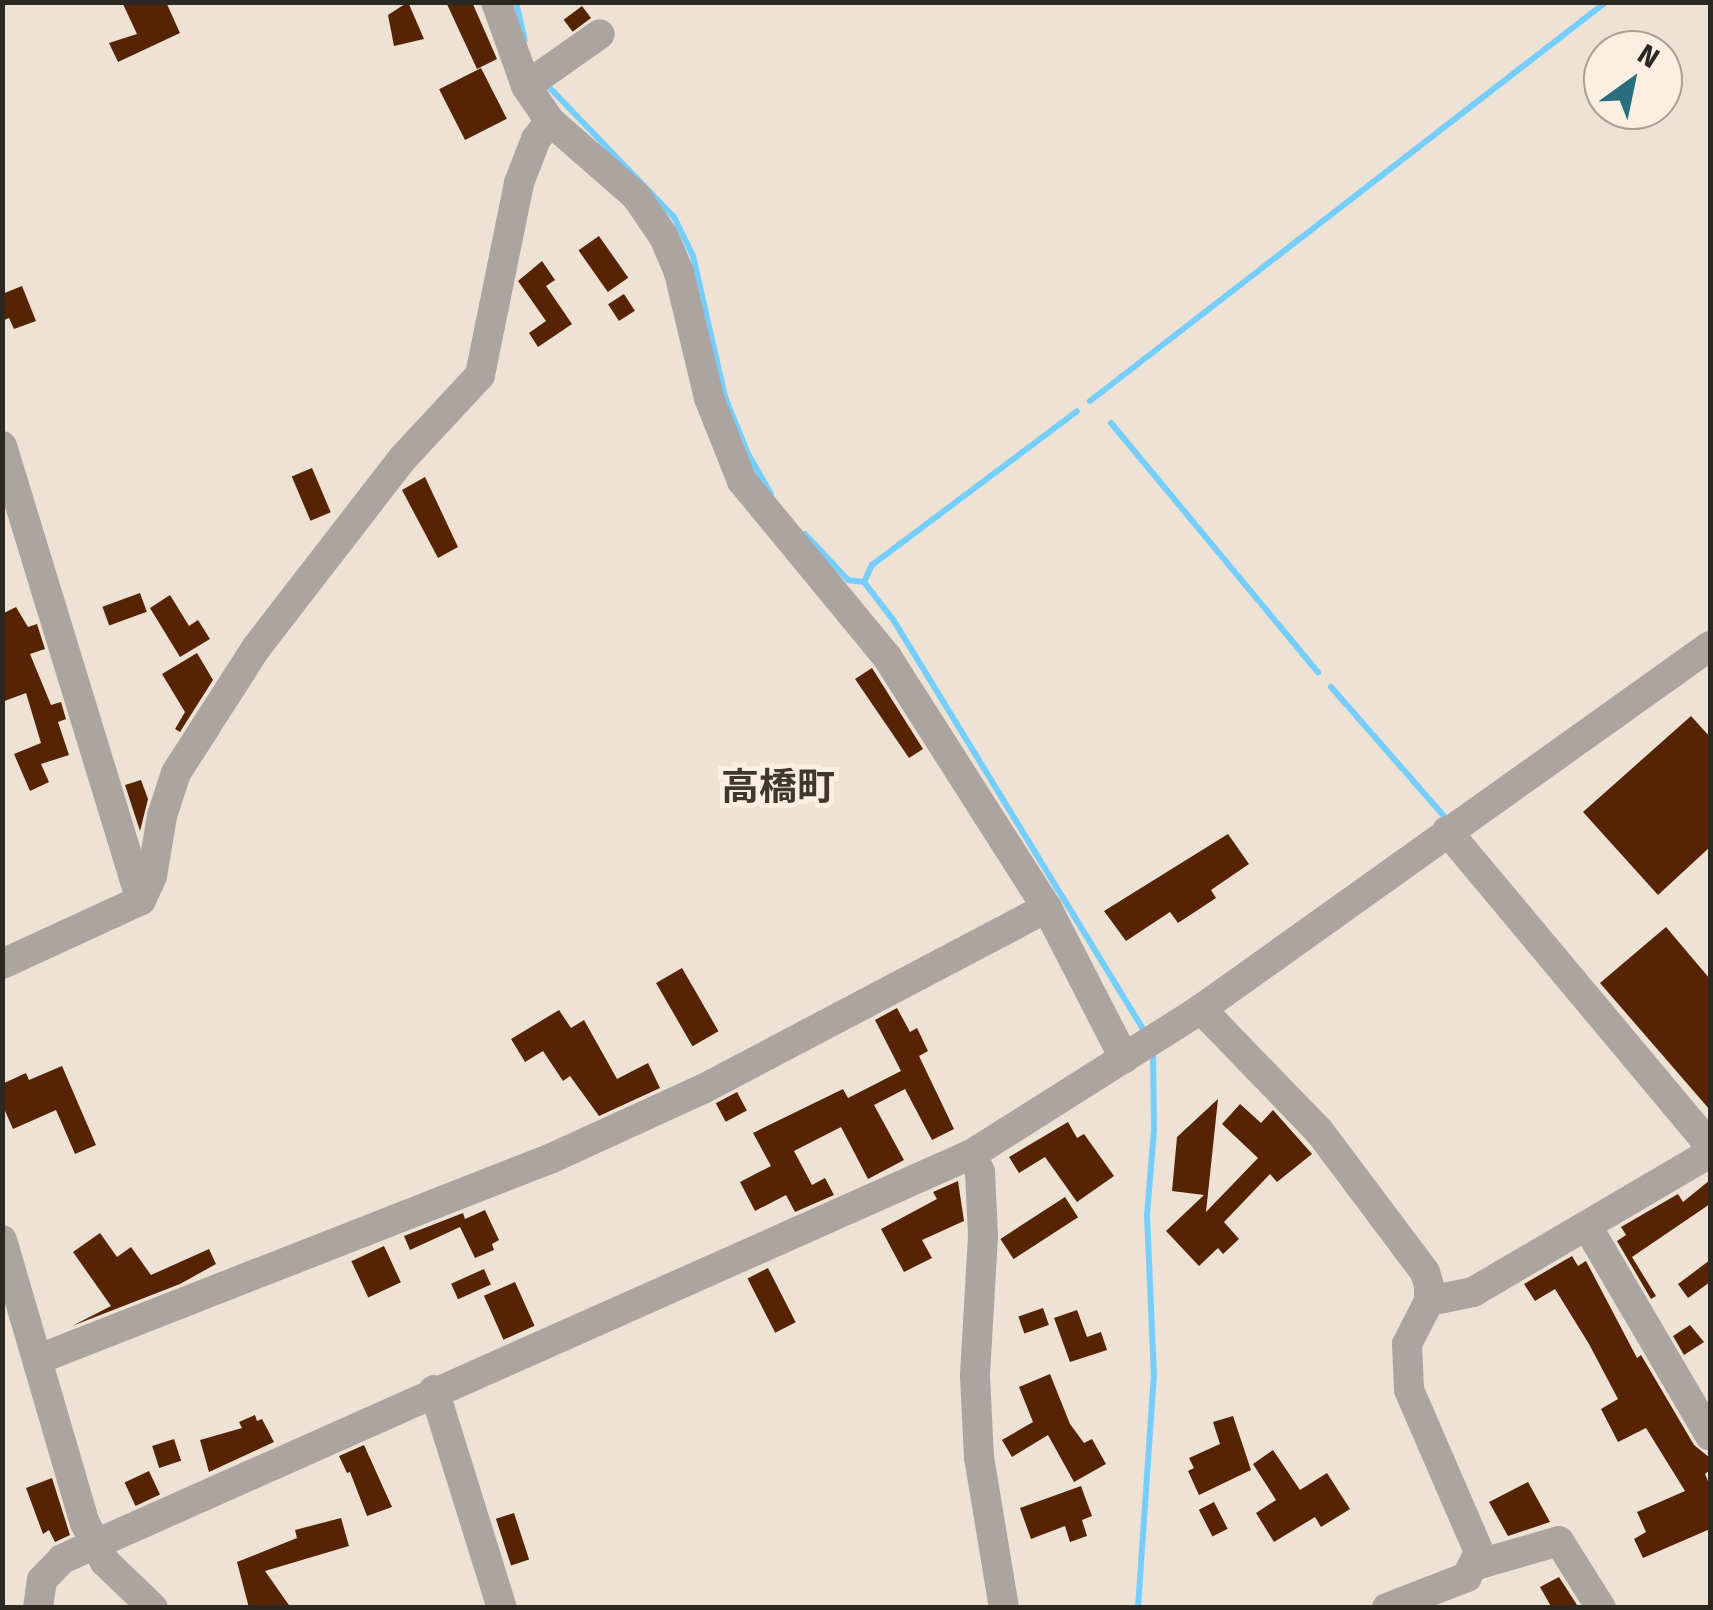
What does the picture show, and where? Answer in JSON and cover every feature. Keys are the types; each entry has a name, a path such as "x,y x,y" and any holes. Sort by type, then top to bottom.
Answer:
{"street":[{"path":"496,2 538,77 550,121 636,196 664,237 679,273 709,398 742,481 886,657 1047,908 1130,1053"},
{"path":"538,77 600,34"},
{"path":"2,964 141,900 152,876 162,816 176,773 256,648 404,458 480,375 518,183 536,139 550,121"},
{"path":"2,446 141,900"},
{"path":"44,1598 62,1559 434,1390 972,1154 1200,1009 1710,646"},
{"path":"1448,831 1710,1144"},
{"path":"39,1360 552,1158 704,1089 1047,908"},
{"path":"1200,1009 1319,1132 1425,1272 1429,1301 1408,1344 1409,1390 1478,1552 1476,1565 1466,1577 1387,1608"},
{"path":"1429,1301 1473,1292 1710,1153"},
{"path":"972,1154 980,1172 984,1236 976,1376 979,1457 1004,1608"},
{"path":"1587,1226 1710,1436"},
{"path":"2,1240 84,1523 105,1562 152,1608"},
{"path":"434,1390 502,1608"},
{"path":"1476,1565 1559,1541 1601,1608"}],"building":[{"path":"122,2 166,2 180,33 118,62 109,43 137,34"},
{"path":"408,2 424,39 394,46 388,15"},
{"path":"446,2 472,2 497,59 477,69"},
{"path":"582,6 591,18 573,32 564,20"},
{"path":"481,68 507,119 465,140 439,89"},
{"path":"599,236 628,278 608,292 579,250"},
{"path":"542,261 555,280 546,286 572,324 538,347 529,333 546,321 518,281"},
{"path":"22,286 36,321 14,329 9,318 2,321 2,294"},
{"path":"624,294 635,311 619,321 608,304"},
{"path":"312,468 331,512 311,521 292,477"},
{"path":"425,477 458,547 438,558 402,490"},
{"path":"140,593 147,612 109,625 102,607"},
{"path":"170,595 189,626 198,620 210,639 180,657 150,608"},
{"path":"16,607 28,627 37,624 45,649 30,654 51,705 61,702 66,719 58,722 69,755 41,764 49,782 30,791 14,754 41,743 26,693 2,702 2,614"},
{"path":"197,653 213,680 180,732 175,729 185,712 162,674"},
{"path":"872,668 923,749 909,758 855,679"},
{"path":"1691,716 1710,737 1710,847 1658,895 1583,812"},
{"path":"141,780 148,799 140,831 125,785"},
{"path":"1228,834 1249,864 1211,890 1216,898 1178,923 1170,912 1126,941 1104,911"},
{"path":"1666,927 1710,979 1710,1110 1600,983"},
{"path":"682,968 718,1031 693,1046 656,983"},
{"path":"897,1008 910,1032 917,1028 928,1051 919,1056 954,1129 932,1140 905,1089 874,1105 904,1160 868,1179 841,1127 794,1151 812,1185 825,1178 834,1195 795,1212 786,1195 755,1211 740,1182 771,1166 753,1133 843,1089 848,1098 901,1071 875,1020"},
{"path":"559,1010 571,1028 584,1020 617,1079 648,1063 660,1088 599,1116 570,1076 563,1081 543,1051 525,1062 511,1039"},
{"path":"62,1066 96,1145 75,1154 56,1110 13,1129 2,1104 2,1084 26,1073 29,1080"},
{"path":"737,1092 747,1111 726,1122 716,1103"},
{"path":"1218,1099 1206,1212 1258,1158 1222,1124 1240,1104 1261,1123 1273,1110 1312,1154 1277,1182 1270,1174 1224,1222 1239,1239 1223,1254 1218,1248 1199,1266 1166,1231 1204,1195 1172,1191 1177,1137"},
{"path":"1068,1122 1077,1138 1084,1134 1114,1176 1077,1202 1045,1157 1019,1173 1009,1157"},
{"path":"1710,1180 1710,1204 1632,1257 1656,1296 1651,1299 1617,1241 1626,1235 1621,1227 1678,1194 1683,1202"},
{"path":"958,1181 964,1221 922,1240 932,1258 904,1272 881,1229 937,1199 933,1192"},
{"path":"1065,1197 1078,1217 1013,1259 1000,1239"},
{"path":"485,1210 499,1240 492,1244 494,1250 475,1258 460,1227 410,1250 404,1236 463,1213 465,1219"},
{"path":"100,1233 117,1257 131,1247 151,1275 209,1249 216,1264 180,1284 72,1326 111,1306 73,1252"},
{"path":"384,1246 401,1282 368,1297 351,1261"},
{"path":"1572,1256 1578,1266 1586,1261 1637,1358 1641,1355 1694,1445 1710,1458 1710,1470 1705,1474 1710,1486 1710,1529 1643,1558 1634,1539 1646,1532 1637,1512 1685,1491 1646,1428 1618,1442 1601,1409 1618,1399 1589,1344 1555,1289 1535,1301 1524,1284"},
{"path":"1710,1260 1710,1282 1688,1298 1678,1284"},
{"path":"768,1268 796,1322 775,1333 748,1278"},
{"path":"484,1269 491,1285 458,1299 451,1284"},
{"path":"515,1282 535,1326 503,1340 484,1296"},
{"path":"1043,1308 1049,1325 1024,1333 1018,1316"},
{"path":"1077,1310 1087,1337 1101,1332 1107,1350 1070,1362 1054,1318"},
{"path":"1690,1325 1704,1342 1684,1355 1673,1336"},
{"path":"1050,1374 1070,1424 1084,1443 1092,1439 1106,1464 1074,1482 1048,1435 1012,1457 1002,1440 1033,1422 1019,1387"},
{"path":"255,1415 257,1421 262,1419 274,1442 209,1472 200,1440 242,1428 239,1422"},
{"path":"1233,1416 1251,1470 1199,1495 1188,1471 1194,1468 1189,1458 1220,1444 1213,1422"},
{"path":"174,1439 181,1461 159,1468 152,1446"},
{"path":"364,1445 392,1507 367,1516 350,1472 347,1473 339,1456"},
{"path":"1273,1450 1300,1490 1327,1473 1350,1509 1321,1527 1315,1517 1274,1542 1256,1513 1276,1500 1253,1464"},
{"path":"149,1471 160,1495 136,1506 125,1482"},
{"path":"52,1478 70,1535 55,1542 49,1530 43,1534 26,1488"},
{"path":"1528,1482 1550,1522 1508,1536 1489,1502"},
{"path":"1081,1486 1092,1516 1082,1520 1087,1536 1070,1542 1065,1526 1031,1539 1020,1508"},
{"path":"1214,1502 1228,1529 1212,1536 1199,1510"},
{"path":"514,1513 529,1560 511,1565 496,1519"},
{"path":"341,1518 349,1546 265,1571 291,1608 249,1608 237,1562 297,1538 295,1530"},
{"path":"1559,1577 1579,1608 1552,1608 1540,1587"}],"waterway":[{"path":"516,2 525,40"},
{"path":"1090,401 1606,2"},
{"path":"545,83 674,217 693,256 725,397 748,454 771,494"},
{"path":"864,582 872,565 1077,411"},
{"path":"1111,423 1318,672"},
{"path":"805,534 848,580 864,582 894,621 1146,1034"},
{"path":"1331,687 1445,817"},
{"path":"1138,1608 1154,1376 1147,1215 1154,1130 1153,1051"}],"district":[{"name":"高橋町","path":"778,788"}]}
